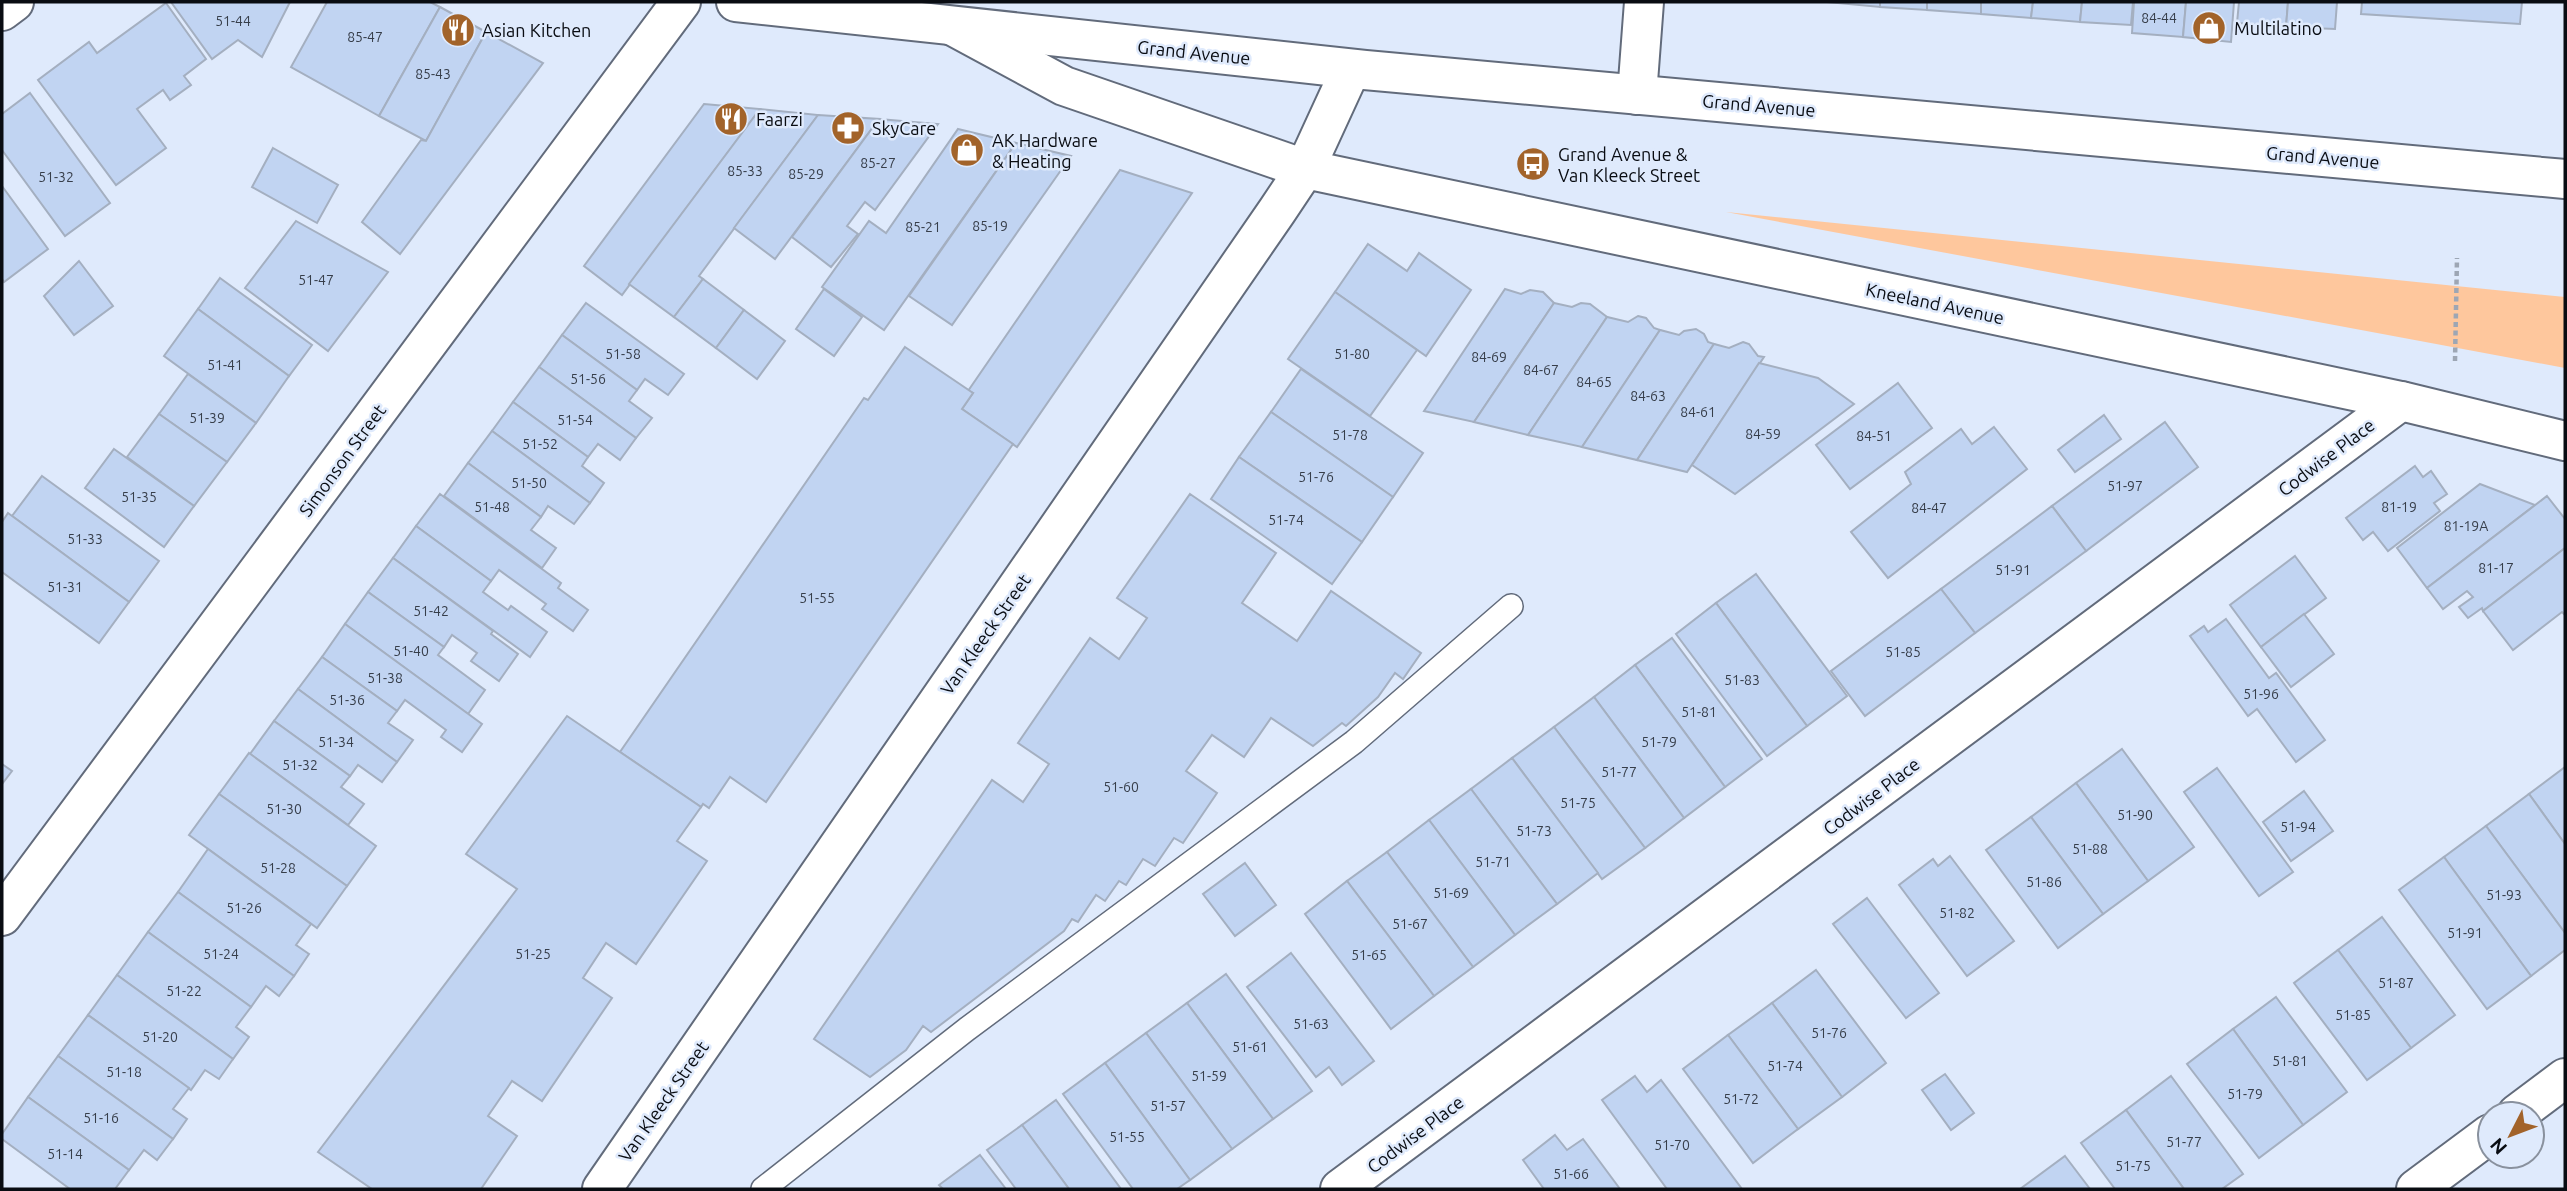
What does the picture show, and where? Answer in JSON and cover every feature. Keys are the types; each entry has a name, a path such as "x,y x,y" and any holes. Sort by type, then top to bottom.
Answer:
{"street":[{"path":"2,11 15,2"},
{"name":"Simonson Street","path":"2,916 681,2"},
{"name":"Grand Avenue","path":"736,2 1351,69 2565,179"},
{"path":"1637,94 1644,2"},
{"name":"Grand Avenue","path":"953,26 1064,86 1305,169"},
{"name":"Van Kleeck Street","path":"602,1189 1305,169 1351,69"},
{"name":"Kneeland Avenue","path":"1305,169 2400,401 2565,441"},
{"name":"Codwise Place","path":"1340,1189 2400,401"},
{"path":"2536,1100 2565,1078"},
{"path":"2416,1189 2476,1144"}],"lane":[{"path":"763,1189 967,1029 1354,742 1511,606"}],"path":[{"path":"2455,361 2457,258"}],"shaded area":[{"path":"1726,212 2565,297 2565,368"}],"building":[{"path":"171,2 290,2 262,57 238,40 212,59"},
{"path":"327,2 430,2 440,7 379,116 291,67"},
{"path":"1827,2 1880,2 1880,7"},
{"path":"1880,2 1927,2 1927,10 1880,7"},
{"path":"1927,2 1981,2 1981,14 1927,10"},
{"path":"1981,2 2033,2 2031,18 1981,14"},
{"path":"2033,2 2082,2 2080,22 2031,18"},
{"path":"2082,2 2133,2 2131,25 2080,22"},
{"path":"2134,2 2186,2 2183,37 2132,33"},
{"path":"2186,2 2234,2 2231,42 2183,37"},
{"path":"2239,2 2288,2 2286,27 2237,23"},
{"path":"2288,2 2337,2 2335,29 2286,27"},
{"path":"2362,2 2522,2 2520,24 2361,14"},
{"path":"166,3 206,59 184,76 191,85 170,100 163,90 137,109 166,148 116,185 38,80 89,42 97,53"},
{"path":"440,7 486,32 426,141 379,116"},
{"path":"486,32 543,63 400,254 362,222 421,140 426,141"},
{"path":"30,93 110,203 65,236 2,150 2,114"},
{"path":"704,104 760,109 622,295 584,266"},
{"path":"760,109 818,115 699,276 703,279 674,317 629,284"},
{"path":"818,115 879,119 775,259 734,228"},
{"path":"879,119 938,124 875,210 865,202 847,226 858,234 831,267 792,237"},
{"path":"958,129 1016,143 884,330 822,287 869,221 886,233"},
{"path":"1016,143 1071,156 952,325 909,296"},
{"path":"273,148 338,185 317,223 252,187"},
{"path":"1120,170 1192,193 1017,447 962,409 973,393 968,391"},
{"path":"2,186 48,249 4,282 2,279"},
{"path":"296,221 388,272 328,351 245,288"},
{"path":"1368,244 1407,271 1419,253 1471,290 1426,356 1335,292"},
{"path":"79,261 113,306 74,335 44,296"},
{"path":"220,278 312,345 289,376 198,309"},
{"path":"703,279 744,310 716,348 674,317"},
{"path":"824,289 862,317 834,356 796,329"},
{"path":"1505,289 1521,294 1530,290 1543,292 1554,303 1474,422 1424,411"},
{"path":"1335,292 1417,350 1370,416 1288,359"},
{"path":"586,303 684,374 668,395 645,379 637,390 562,335"},
{"path":"1554,303 1572,307 1581,303 1590,304 1607,317 1528,435 1474,422"},
{"path":"198,309 289,376 256,423 164,356"},
{"path":"744,310 785,341 757,379 716,348"},
{"path":"1638,316 1646,318 1654,328 1660,330 1582,447 1528,435 1607,317 1628,322"},
{"path":"1696,329 1704,334 1708,342 1714,344 1637,460 1582,447 1660,330 1679,335 1684,331"},
{"path":"562,335 637,390 629,401 652,418 636,438 539,367"},
{"path":"1743,342 1749,344 1758,356 1764,357 1687,472 1637,460 1714,344 1729,348"},
{"path":"905,347 973,393 962,409 1013,444 766,802 730,777 709,808 703,804 701,807 620,752 864,398 868,400"},
{"path":"1759,363 1818,378 1854,404 1735,494 1692,465"},
{"path":"539,367 636,438 620,460 598,444 588,457 513,402"},
{"path":"1301,369 1423,453 1393,497 1271,412"},
{"path":"188,374 256,423 227,462 159,414"},
{"path":"1898,383 1932,428 1850,489 1816,445"},
{"path":"513,402 588,457 582,466 604,483 590,503 492,431"},
{"path":"1271,412 1393,497 1362,542 1239,457"},
{"path":"159,414 227,462 194,506 127,457"},
{"path":"2104,415 2121,439 2075,472 2058,450"},
{"path":"2165,422 2198,467 2086,551 2052,506"},
{"path":"1994,427 2027,469 1888,578 1851,532 1911,484 1905,472 1961,429 1972,444"},
{"path":"492,431 590,503 574,524 548,506 541,517 468,463"},
{"path":"114,449 194,506 164,547 85,488"},
{"path":"1239,457 1362,542 1332,584 1211,499"},
{"path":"468,463 541,517 531,530 556,548 542,568 444,496"},
{"path":"2415,466 2423,477 2431,471 2447,494 2434,503 2440,511 2388,551 2373,532 2363,540 2346,518"},
{"path":"42,476 159,561 129,602 12,516"},
{"path":"2480,484 2535,505 2427,588 2397,548"},
{"path":"440,494 561,583 558,588 588,610 573,631 542,609 546,604 499,570 491,581 416,526"},
{"path":"1190,494 1276,553 1242,603 1297,641 1331,591 1421,653 1403,679 1395,673 1378,697 1346,726 1342,723 1313,746 1271,718 1244,757 1212,735 1186,771 1217,793 1183,843 1174,838 1155,866 1143,859 1126,885 1119,881 1105,901 1096,895 1078,922 1072,919 1064,931 931,1032 923,1026 906,1050 870,1077 814,1039 992,780 1023,802 1049,764 1018,743 1090,638 1119,659 1147,618 1117,598"},
{"path":"2547,496 2565,519 2565,548 2483,611 2482,608 2468,618 2459,607 2473,597 2467,591 2443,609 2427,588"},
{"path":"2052,506 2086,551 1975,633 1941,589"},
{"path":"8,513 129,602 99,643 2,572 2,522"},
{"path":"416,526 491,581 483,592 508,610 511,606 547,632 530,657 393,558"},
{"path":"2565,548 2565,615 2562,612 2513,650 2483,611"},
{"path":"2295,556 2326,598 2261,647 2230,605"},
{"path":"393,558 493,631 491,634 518,654 499,681 471,661 477,653 452,635 444,647 368,592"},
{"path":"1756,574 1847,696 1807,726 1716,603"},
{"path":"1941,589 1975,633 1865,716 1831,671"},
{"path":"368,592 444,647 438,655 485,690 468,714 345,624"},
{"path":"1716,603 1807,726 1767,756 1676,634"},
{"path":"2304,614 2334,654 2291,687 2261,647"},
{"path":"2226,619 2269,678 2276,673 2325,740 2296,762 2257,709 2248,716 2190,636 2204,626 2208,632"},
{"path":"345,624 482,724 462,752 441,737 446,730 405,700 397,711 322,657"},
{"path":"1672,638 1762,759 1725,787 1635,665"},
{"path":"322,657 397,711 388,723 413,740 397,762 298,689"},
{"path":"1635,665 1725,787 1684,818 1594,697"},
{"path":"298,689 397,762 382,782 358,765 350,776 274,721"},
{"path":"1594,697 1684,818 1645,848 1554,727"},
{"path":"567,716 701,807 677,841 707,861 636,964 606,943 583,978 612,998 542,1101 512,1081 488,1116 517,1136 481,1189 372,1189 318,1152 517,889 466,854"},
{"path":"274,721 350,776 341,787 364,804 348,825 250,754"},
{"path":"1554,727 1645,848 1602,879 1512,758"},
{"path":"2122,749 2194,847 2148,881 2076,783"},
{"path":"249,753 376,846 347,886 219,794"},
{"path":"1512,758 1598,873 1557,904 1471,789"},
{"path":"2,764 12,771 2,784"},
{"path":"2565,767 2565,844 2529,794"},
{"path":"2217,768 2293,872 2259,896 2184,792"},
{"path":"2076,783 2148,881 2103,914 2031,817"},
{"path":"1471,789 1557,904 1515,935 1429,820"},
{"path":"2304,791 2333,831 2291,861 2263,822"},
{"path":"219,794 347,886 317,928 189,835"},
{"path":"2529,794 2565,844 2565,933 2486,826"},
{"path":"2031,817 2103,914 2058,948 1986,850"},
{"path":"1429,820 1515,935 1473,967 1387,852"},
{"path":"2486,826 2565,933 2565,950 2531,976 2444,857"},
{"path":"208,849 311,924 296,945 309,954 294,976 178,892"},
{"path":"1387,852 1473,967 1434,996 1347,881"},
{"path":"1950,856 2014,941 1967,976 1899,885 1933,859 1938,866"},
{"path":"2444,857 2531,976 2487,1009 2399,890"},
{"path":"1245,863 1276,905 1235,936 1203,894"},
{"path":"1347,881 1434,996 1391,1029 1305,914"},
{"path":"178,892 294,976 279,996 266,986 251,1007 148,932"},
{"path":"1867,898 1939,993 1906,1018 1833,924"},
{"path":"2382,917 2455,1015 2411,1048 2338,950"},
{"path":"148,932 251,1007 236,1027 249,1037 233,1059 117,975"},
{"path":"2338,950 2411,1048 2367,1080 2294,983"},
{"path":"1291,953 1374,1061 1342,1085 1329,1067 1316,1077 1247,987"},
{"path":"1816,970 1886,1063 1842,1097 1772,1003"},
{"path":"1226,974 1312,1091 1273,1119 1187,1003"},
{"path":"117,975 233,1059 219,1079 205,1070 191,1090 88,1015"},
{"path":"2276,997 2347,1092 2303,1125 2233,1029"},
{"path":"1187,1003 1273,1119 1232,1149 1146,1033"},
{"path":"1772,1003 1842,1097 1798,1129 1728,1035"},
{"path":"88,1015 189,1088 173,1109 187,1119 173,1139 58,1056"},
{"path":"2233,1029 2303,1125 2259,1158 2187,1064"},
{"path":"1146,1033 1232,1149 1190,1180 1105,1063"},
{"path":"1728,1035 1798,1129 1753,1163 1683,1069"},
{"path":"58,1056 173,1139 157,1160 144,1150 129,1170 28,1097"},
{"path":"1105,1063 1190,1180 1177,1189 1133,1189 1063,1094"},
{"path":"1945,1074 1974,1113 1951,1130 1922,1090"},
{"path":"1635,1076 1647,1092 1661,1080 1742,1189 1667,1189 1602,1100"},
{"path":"2171,1076 2243,1174 2222,1189 2184,1189 2126,1110"},
{"path":"28,1097 129,1170 115,1189 70,1189 2,1139 2,1134"},
{"path":"1056,1100 1121,1189 1069,1189 1022,1125"},
{"path":"2126,1110 2184,1189 2115,1189 2081,1143"},
{"path":"1022,1125 1069,1189 1016,1189 987,1150"},
{"path":"1555,1135 1567,1150 1583,1139 1620,1189 1544,1189 1523,1160"},
{"path":"980,1155 1006,1189 943,1189 939,1185"},
{"path":"2065,1156 2090,1189 2020,1189"}],"place":[{"name":"Multilatino","path":"2209,28"},
{"name":"Asian Kitchen","path":"458,30"},
{"name":"Faarzi","path":"731,119"},
{"name":"SkyCare","path":"848,128"},
{"name":"AK Hardware & Heating","path":"967,150"},
{"name":"Grand Avenue & Van Kleeck Street","path":"1533,164"}]}
